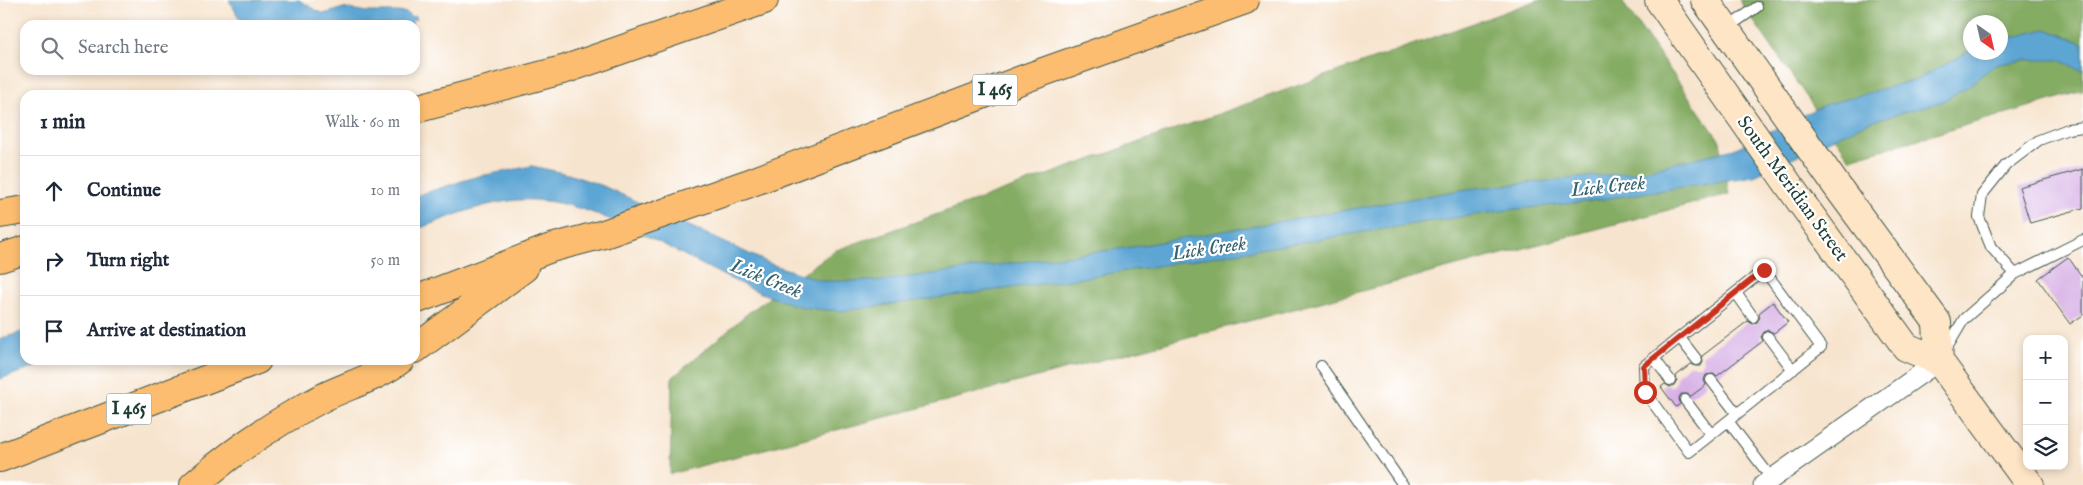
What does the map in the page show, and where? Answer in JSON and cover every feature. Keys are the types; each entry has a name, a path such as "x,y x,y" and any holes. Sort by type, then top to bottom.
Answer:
{"highway":[{"path":"420,108 566,69 764,0"},
{"name":"I 465","path":"420,298 551,248 604,234 746,184 1029,77 1245,0"},
{"path":"420,112 475,93"},
{"path":"0,214 20,211"},
{"path":"420,345 551,248"},
{"path":"0,258 20,252"},
{"name":"I 465","path":"0,458 244,365"},
{"path":"194,485 231,456 291,416 393,365"}],"main road":[{"name":"South Meridian Street","path":"1659,0 1798,198 1906,347 1939,361 1937,322 1836,185 1705,0"},
{"path":"1939,361 2030,485"}],"street":[{"path":"1767,482 1939,361"}],"lane":[{"path":"1726,29 1757,7"},
{"path":"2015,274 1991,247 1979,217 1982,195 2006,165 2039,140 2068,129 2083,127"},
{"path":"1939,361 1964,319 2015,274 2083,240"},
{"path":"1764,270 1821,346 1689,452 1645,392 1644,366 1736,293 1764,270"},
{"path":"1736,293 1753,317"},
{"path":"1680,338 1696,360"},
{"path":"1768,338 1793,370"},
{"path":"1654,358 1670,380"},
{"path":"1321,366 1402,485"},
{"path":"1711,380 1737,414"},
{"path":"1685,400 1711,434"},
{"path":"1728,422 1767,482"}],"green space":[{"path":"1538,0 1621,0 1720,141 1729,194 670,474 672,378 748,313 834,251"},
{"path":"1739,0 2083,0 2083,91 1850,159"}],"water":[{"path":"229,0 299,0 321,13 328,13 343,8 368,12 407,13 411,17 416,16 417,19 412,20 240,20"},
{"name":"Lick Creek","path":"2046,29 2083,43 2083,71 2060,60 2026,60 1994,65 1966,88 1941,102 1868,122 1754,176 1585,202 1509,210 1426,222 1070,280 842,311 802,307 756,291 614,221 578,208 543,201 497,203 461,213 420,228 420,194 475,177 532,166 568,174 601,185 771,264 822,281 880,281 1132,247 1467,189 1637,172 1734,149 1824,105 1916,80 1963,55 1963,60 2008,60 2008,38"},
{"path":"20,333 20,365 41,365 0,379 0,339"}],"building":[{"path":"2083,169 2083,208 2030,223 2019,187"},
{"path":"2068,257 2083,278 2083,315 2070,324 2038,279"},
{"path":"1773,302 1788,322 1774,333 1768,330 1764,332 1761,337 1763,341 1717,376 1713,374 1706,375 1704,380 1706,385 1691,396 1681,394 1679,398 1680,404 1676,407 1661,387 1665,384 1670,387 1674,385 1677,380 1676,376 1691,364 1701,366 1703,362 1702,356 1748,321 1753,324 1757,322 1760,317 1759,313"}],"route":[{"path":"1645,392 1644,366 1764,270"}]}
